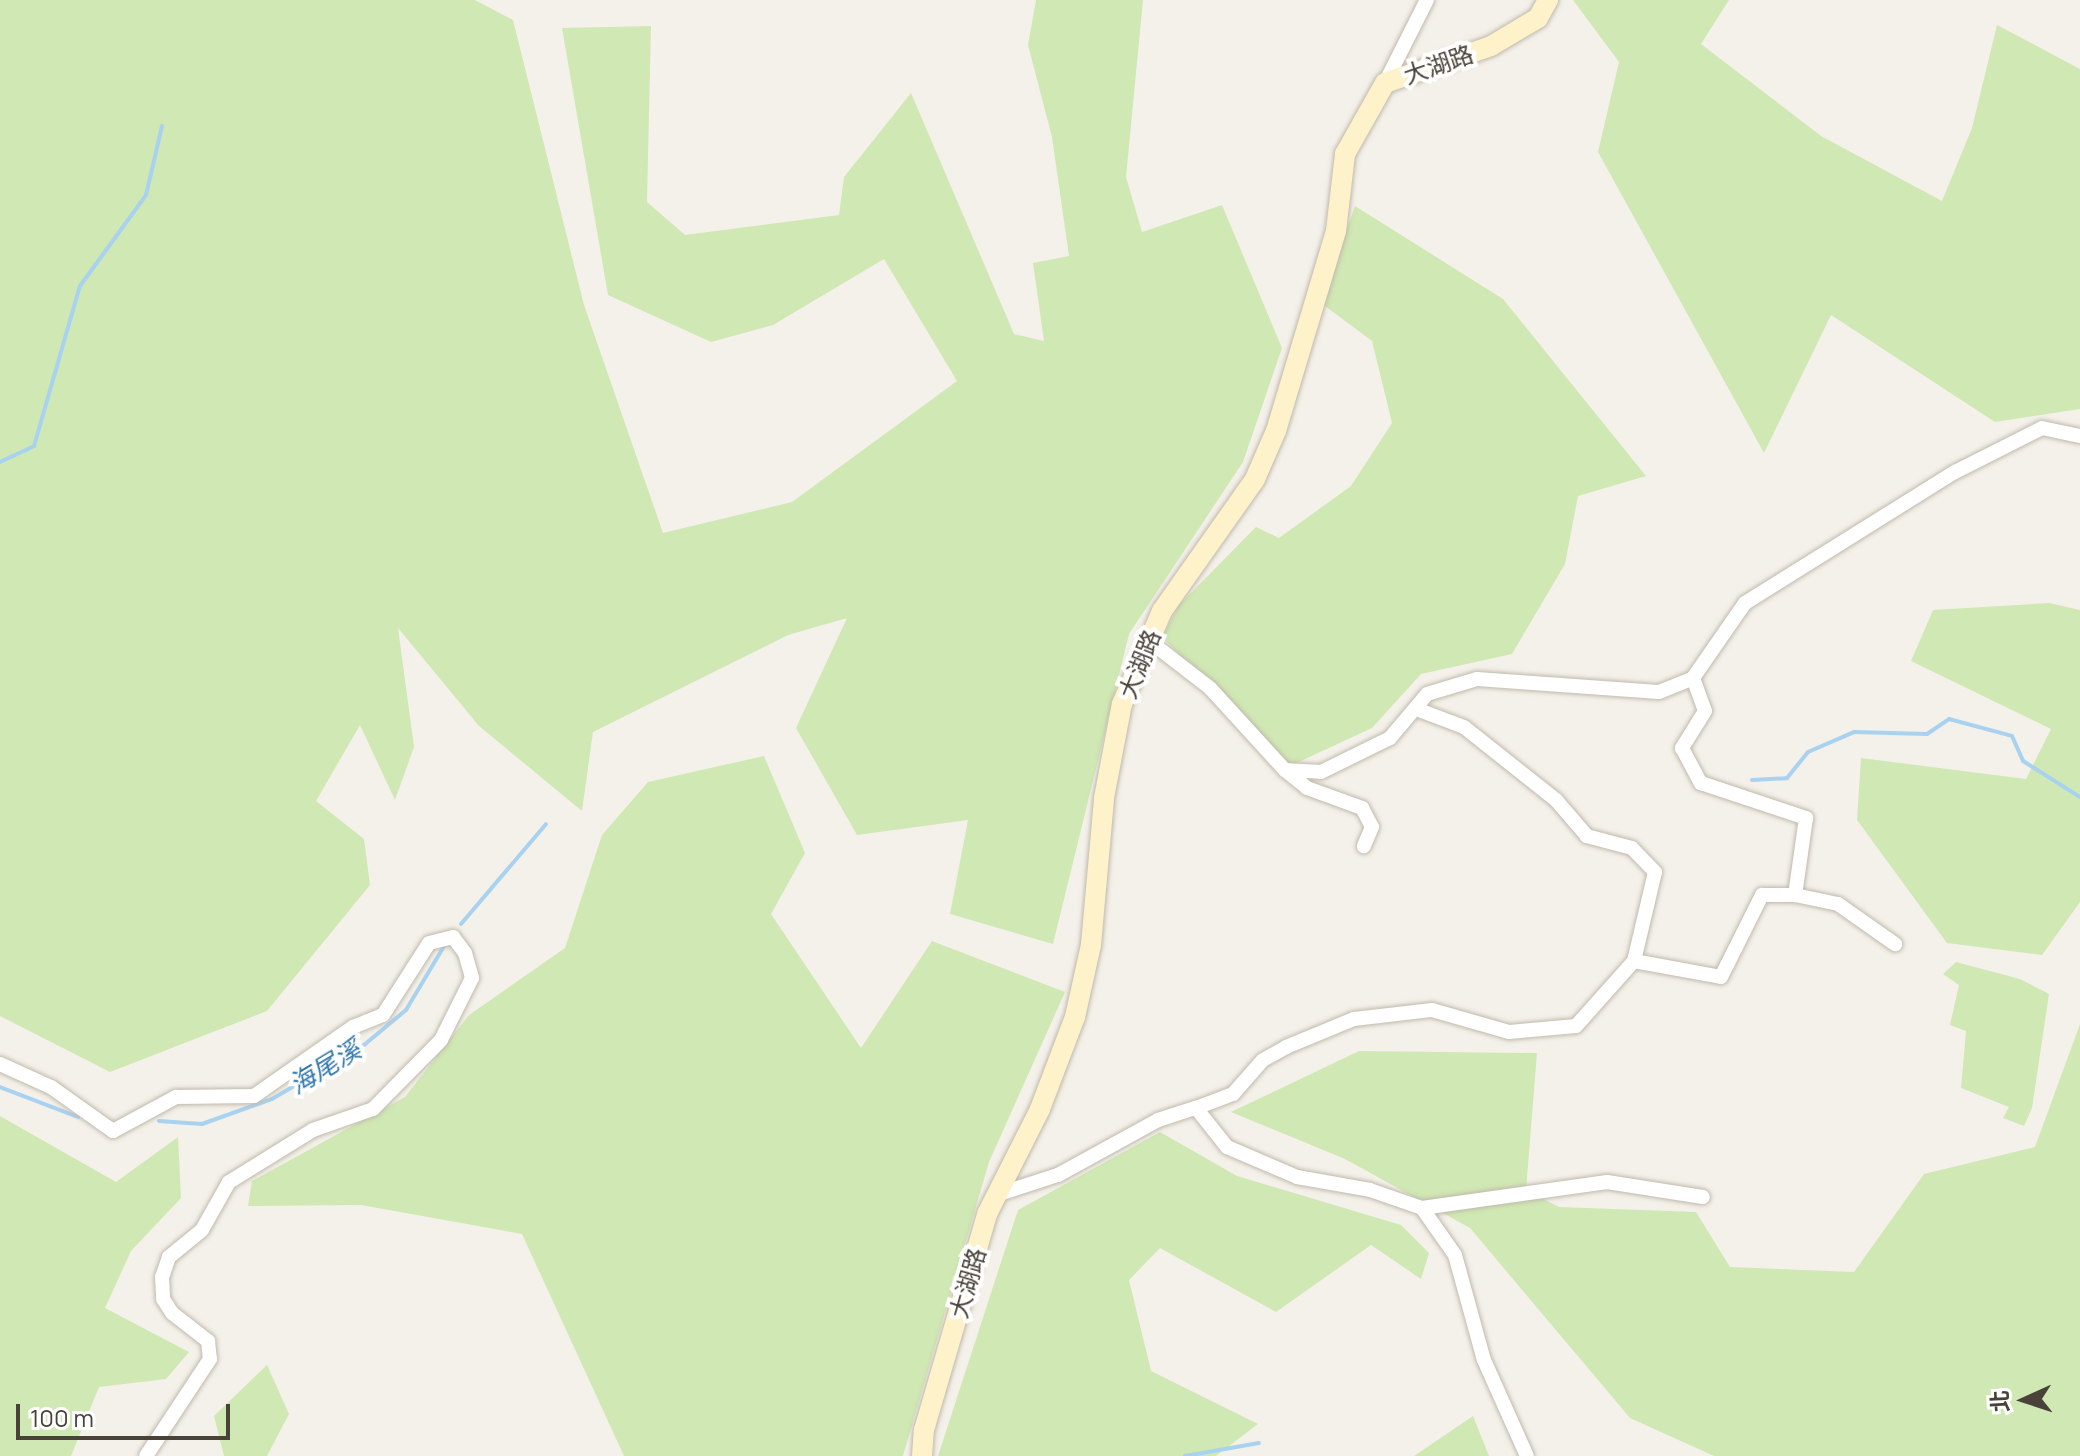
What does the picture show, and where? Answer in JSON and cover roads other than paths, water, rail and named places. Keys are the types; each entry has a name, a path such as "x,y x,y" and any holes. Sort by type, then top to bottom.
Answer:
{"street":[{"path":"1385,83 1427,0"},
{"name":"大湖路","path":"922,1456 924,1430 987,1214 1040,1109 1075,1017 1091,945 1104,798 1122,704 1162,611 1255,479 1276,431 1336,231 1345,154 1385,83 1491,46 1538,18 1548,0"},
{"path":"1285,770 1321,772 1390,738 1427,694 1477,679 1659,692 1693,678 1745,603 1955,472 2042,428 2080,436"},
{"path":"1148,640 1210,688 1285,770 1307,788 1362,808 1372,827 1364,846"},
{"path":"1693,678 1705,711 1682,748 1701,783 1806,818 1795,895"},
{"path":"999,1194 1058,1175 1158,1120 1233,1094 1263,1060 1286,1047 1354,1019 1432,1010 1509,1032 1576,1026 1634,961 1655,872 1632,848 1587,836 1556,800 1464,727 1416,709"},
{"path":"1634,961 1721,977 1762,895 1795,895 1838,904 1895,944"},
{"path":"0,1064 51,1087 113,1131 176,1097 254,1096 353,1027 383,1015 429,943 453,937 465,953 472,978 441,1040 373,1109 313,1130 229,1182 202,1230 169,1257 162,1277 163,1299 172,1313 208,1341 210,1359 146,1456"},
{"path":"1196,1108 1227,1147 1297,1177 1370,1190 1422,1208 1607,1182 1703,1197"},
{"path":"1422,1208 1455,1255 1484,1360 1527,1456"}],"waterway":[{"path":"0,462 34,446 80,286 146,195 162,126"},
{"path":"1752,780 1787,778 1808,752 1854,732 1927,734 1949,719 2012,736 2023,761 2080,797"},
{"name":"海尾溪","path":"461,924 546,824"},
{"name":"海尾溪","path":"159,1121 202,1124 272,1099 364,1045 406,1010 446,943"},
{"name":"海尾溪","path":"0,1087 78,1117"},
{"path":"1185,1456 1259,1443"}]}
